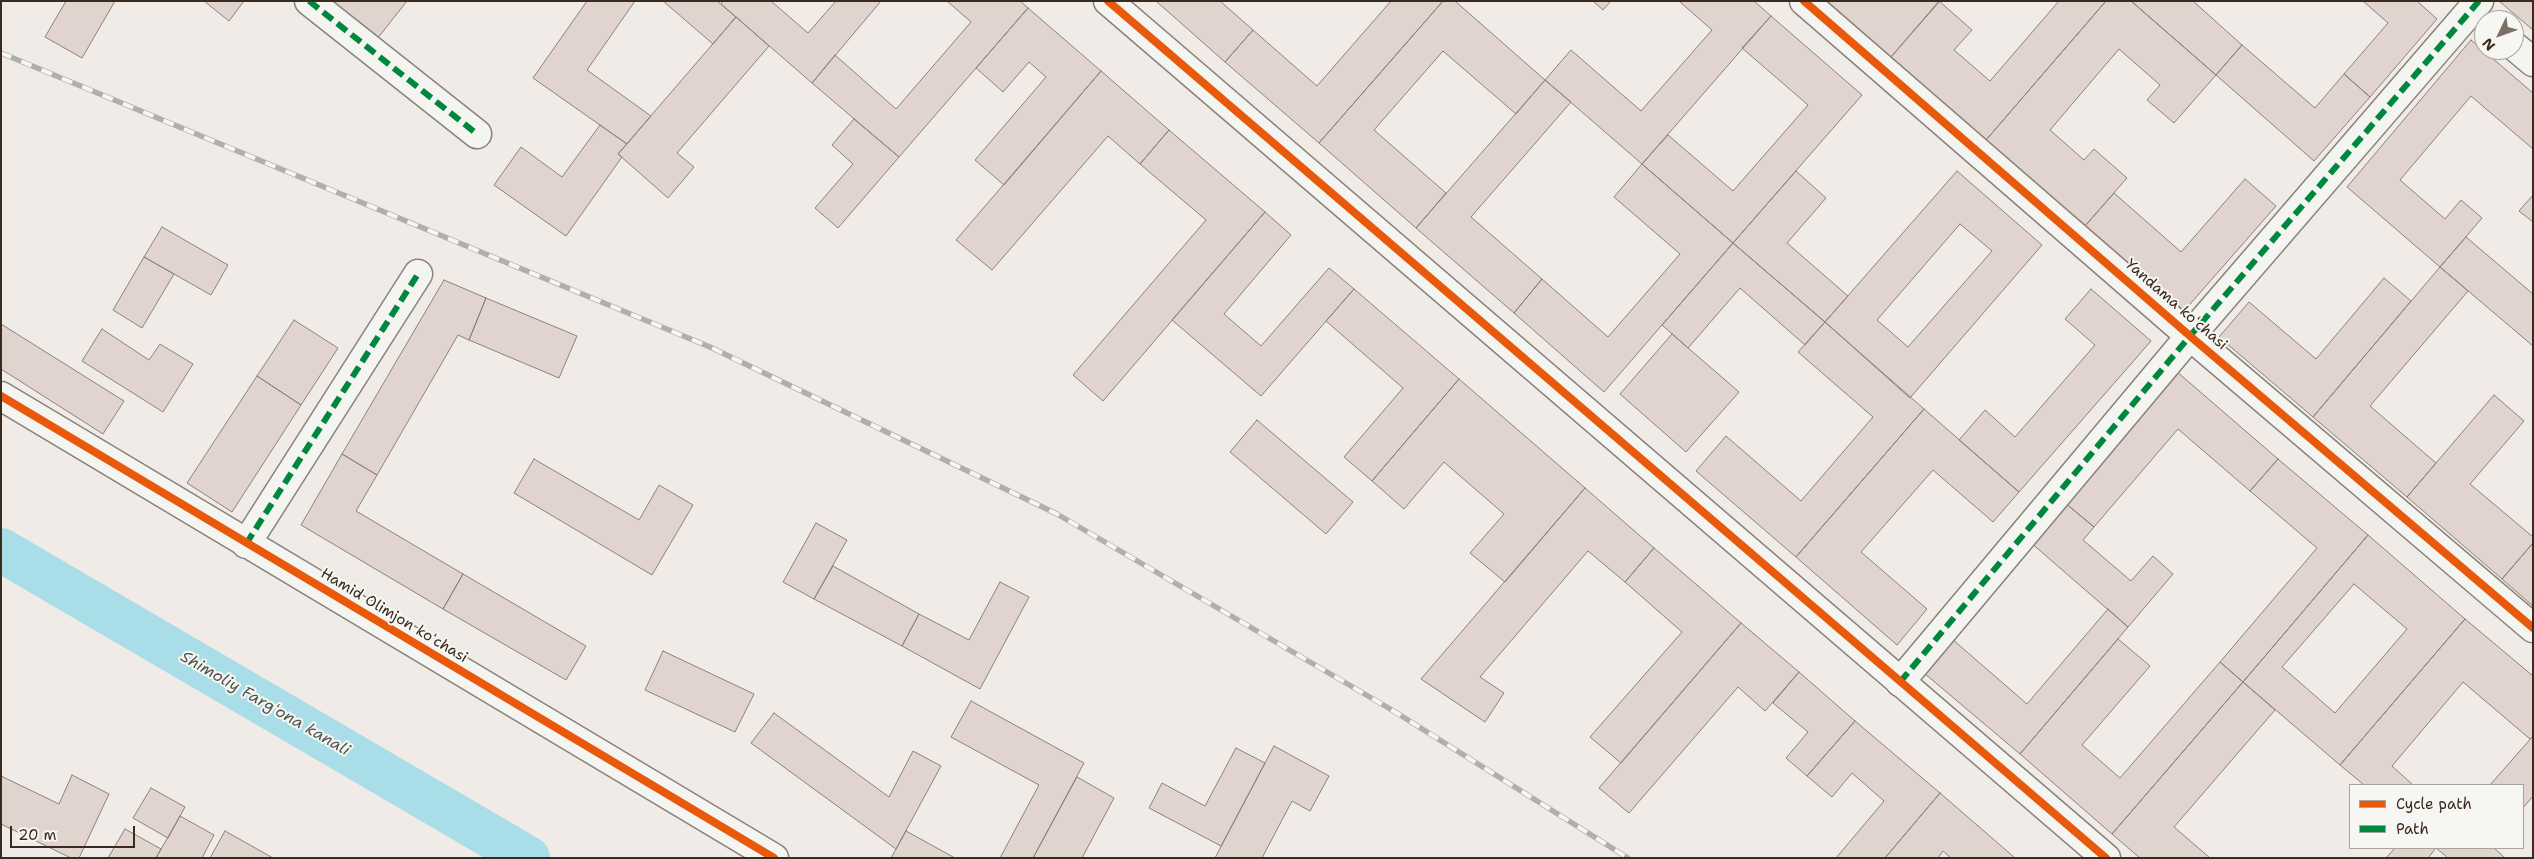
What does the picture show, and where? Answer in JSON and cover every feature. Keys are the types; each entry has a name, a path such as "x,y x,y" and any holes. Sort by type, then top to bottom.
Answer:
{"street":[{"path":"309,1 477,134"},
{"path":"1108,1 2106,858"},
{"name":"Yandama koʻchasi","path":"1804,1 2190,336 2533,628"},
{"path":"1900,682 2190,336 2474,8"},
{"path":"246,544 418,274"},
{"name":"Hamid Olimjon koʻchasi","path":"1,396 774,858"}],"building":[{"path":"66,1 115,1 82,58 45,37"},
{"path":"204,1 244,1 229,21"},
{"path":"330,1 407,1 377,39"},
{"path":"587,1 635,1 587,70 651,116 627,144 533,78"},
{"path":"663,1 717,1 736,17 713,44"},
{"path":"723,1 771,1 808,33 836,1 881,1 812,83 721,4"},
{"path":"947,1 1020,1 1028,8 899,157 812,83 835,55 896,109 971,22"},
{"path":"1156,1 1220,1 1253,30 1225,62"},
{"path":"1391,1 1443,1 1319,143 1225,62 1253,30 1317,86"},
{"path":"1443,1 1455,1 1545,80 1516,114 1443,51 1374,130 1446,193 1416,228 1319,143"},
{"path":"1593,1 1611,1 1603,10"},
{"path":"1679,1 1754,1 1771,16 1642,164 1545,80 1571,50 1641,111 1712,30"},
{"path":"1827,1 1940,1 1891,57"},
{"path":"1939,1 1972,30 1954,50 1990,81 2059,1 2106,1 1986,140 1891,57"},
{"path":"2106,1 2131,1 2216,75 2174,123 2147,100 2160,85 2119,49 2050,130 2084,160 2094,149 2127,178 2085,226 1986,140"},
{"path":"2131,1 2193,1 2242,45 2216,75"},
{"path":"2363,1 2417,1 2437,19 2370,97 2344,74 2388,23"},
{"path":"2499,1 2533,1 2533,30 2524,22 2524,10 2510,10"},
{"path":"1028,8 1101,71 1004,185 975,160 1046,77 1029,62 1003,92 976,68"},
{"path":"1771,16 1862,95 1733,243 1642,164 1668,135 1733,191 1808,105 1742,48"},
{"path":"736,17 769,46 677,153 694,167 668,198 618,154"},
{"path":"2471,40 2474,43 2474,60 2494,60 2533,93 2533,149 2471,96 2400,180 2445,219 2461,200 2482,218 2440,267 2347,187"},
{"path":"2242,45 2315,108 2344,74 2370,97 2314,161 2216,75"},
{"path":"1101,71 1169,130 1140,164 1108,136 992,270 956,240"},
{"path":"1545,80 1571,102 1471,217 1542,279 1514,313 1416,228"},
{"path":"854,119 899,157 838,228 815,208 853,164 832,145"},
{"path":"600,125 627,144 618,154 622,157 566,236 494,185 521,147 562,177"},
{"path":"1169,130 1265,212 1103,401 1073,375 1206,220 1140,164"},
{"path":"1642,164 1733,243 1604,392 1514,313 1542,279 1608,337 1680,254 1614,197"},
{"path":"1796,171 1826,198 1787,243 1848,296 1825,322 1733,243"},
{"path":"1957,171 2042,245 1910,398 1825,322","holes":["1960,224 1992,251 1908,347 1877,320"]},
{"path":"2245,179 2276,206 2184,311 2085,226 2114,193 2181,252"},
{"path":"2533,195 2533,222 2519,211"},
{"path":"1265,212 1291,235 1224,314 1261,346 1329,268 1354,289 1261,396 1172,320"},
{"path":"162,227 228,265 211,295 144,257"},
{"path":"2466,237 2533,294 2533,346 2440,267"},
{"path":"1733,243 1825,322 1805,345 1740,288 1688,348 1662,325"},
{"path":"144,257 174,274 142,328 113,310"},
{"path":"2440,267 2468,291 2370,406 2436,463 2407,497 2313,417"},
{"path":"2384,278 2411,301 2313,417 2219,337 2249,302 2316,359"},
{"path":"444,280 486,298 469,340 458,335 377,475 342,454"},
{"path":"1354,289 1459,379 1372,481 1344,457 1403,388 1326,321"},
{"path":"2091,289 2151,341 2019,492 1959,440 1985,410 2015,437 2095,345 2065,319"},
{"path":"486,298 577,336 559,378 469,340"},
{"path":"294,320 338,348 301,405 257,376"},
{"path":"1825,322 1924,409 1796,557 1696,471 1726,436 1801,501 1873,417 1798,352"},
{"path":"1,324 124,401 103,434 1,369"},
{"path":"102,329 149,360 160,344 193,364 163,412 82,361"},
{"path":"1672,334 1739,392 1686,452 1620,394"},
{"path":"2176,371 2278,459 2250,491 2178,429 2094,527 2064,502"},
{"path":"257,376 301,405 232,512 187,483"},
{"path":"1459,379 1585,488 1505,582 1470,553 1504,514 1444,462 1404,509 1372,481"},
{"path":"2494,395 2524,421 2470,484 2533,537 2533,543 2502,579 2407,497"},
{"path":"1924,409 2019,492 1993,522 1933,470 1861,552 1927,609 1897,645 1796,557"},
{"path":"1257,420 1353,502 1326,534 1230,452"},
{"path":"342,454 377,475 356,511 463,574 443,609 301,525"},
{"path":"534,459 639,520 659,485 693,505 652,575 514,493"},
{"path":"2278,459 2368,535 2243,682 2220,662 2317,548 2250,491"},
{"path":"1585,488 1654,548 1625,582 1588,551 1480,677 1504,693 1485,722 1421,679"},
{"path":"2064,502 2094,527 2083,540 2131,581 2153,556 2173,574 2128,627 2030,542"},
{"path":"816,523 847,540 814,599 783,582"},
{"path":"2368,535 2465,619 2340,765 2243,682","holes":["2354,584 2407,629 2335,713 2282,667"]},
{"path":"2533,543 2533,606 2502,579"},
{"path":"1654,548 1741,623 1621,763 1590,737 1682,632 1625,582"},
{"path":"833,566 919,614 902,646 814,599"},
{"path":"463,574 586,646 566,680 443,609"},
{"path":"1000,582 1029,597 980,689 902,646 919,614 969,640"},
{"path":"2108,609 2128,627 2020,754 1924,673 1952,639 2027,704"},
{"path":"2465,619 2533,676 2533,736 2530,739 2463,682 2392,766 2412,784 2363,784 2340,765"},
{"path":"1741,623 1799,672 1765,711 1738,687 1629,813 1599,788"},
{"path":"2118,639 2150,666 2082,745 2120,778 2220,662 2243,682 2112,834 2020,754"},
{"path":"663,651 754,694 735,732 645,690"},
{"path":"1799,672 1855,721 1807,776 1786,758 1808,732 1773,703"},
{"path":"2243,682 2275,710 2174,827 2210,858 2140,858 2112,834"},
{"path":"971,701 1084,763 1033,858 1000,858 1039,785 951,737"},
{"path":"774,713 889,797 913,751 941,766 896,849 751,743"},
{"path":"1855,721 1940,793 1885,858 1836,858 1884,801 1852,773 1832,797 1807,776"},
{"path":"2533,736 2533,796 2524,807 2524,784 2491,784"},
{"path":"1274,746 1329,776 1310,811 1292,801 1262,858 1215,858"},
{"path":"1236,748 1265,763 1221,846 1149,808 1162,783 1205,806"},
{"path":"72,775 109,794 79,858 71,858 1,824 1,776 59,804"},
{"path":"1077,777 1114,798 1082,858 1033,858"},
{"path":"151,788 185,807 168,838 133,818"},
{"path":"1940,793 2015,858 1951,858 1943,851 1938,858 1885,858"},
{"path":"180,816 214,835 202,858 156,858"},
{"path":"125,829 161,849 156,858 108,858"},
{"path":"225,831 273,858 210,858"},
{"path":"906,831 955,858 891,858"},
{"path":"2394,849 2435,849 2428,858 2386,858"},
{"path":"2437,849 2495,849 2505,858 2448,858"}],"waterway":[{"name":"Shimoliy Fargʻona kanali","path":"1,550 528,858"}],"railway":[{"path":"1,53 710,347 1057,514 1392,710 1628,858"}],"marked path":[{"path":"309,1 477,134"},
{"path":"1900,682 2190,336 2479,1"},
{"path":"246,544 418,274"}],"cycle path":[{"path":"1108,1 2106,858"},
{"path":"1804,1 2190,336 2533,628"},
{"path":"1,396 774,858"}]}
